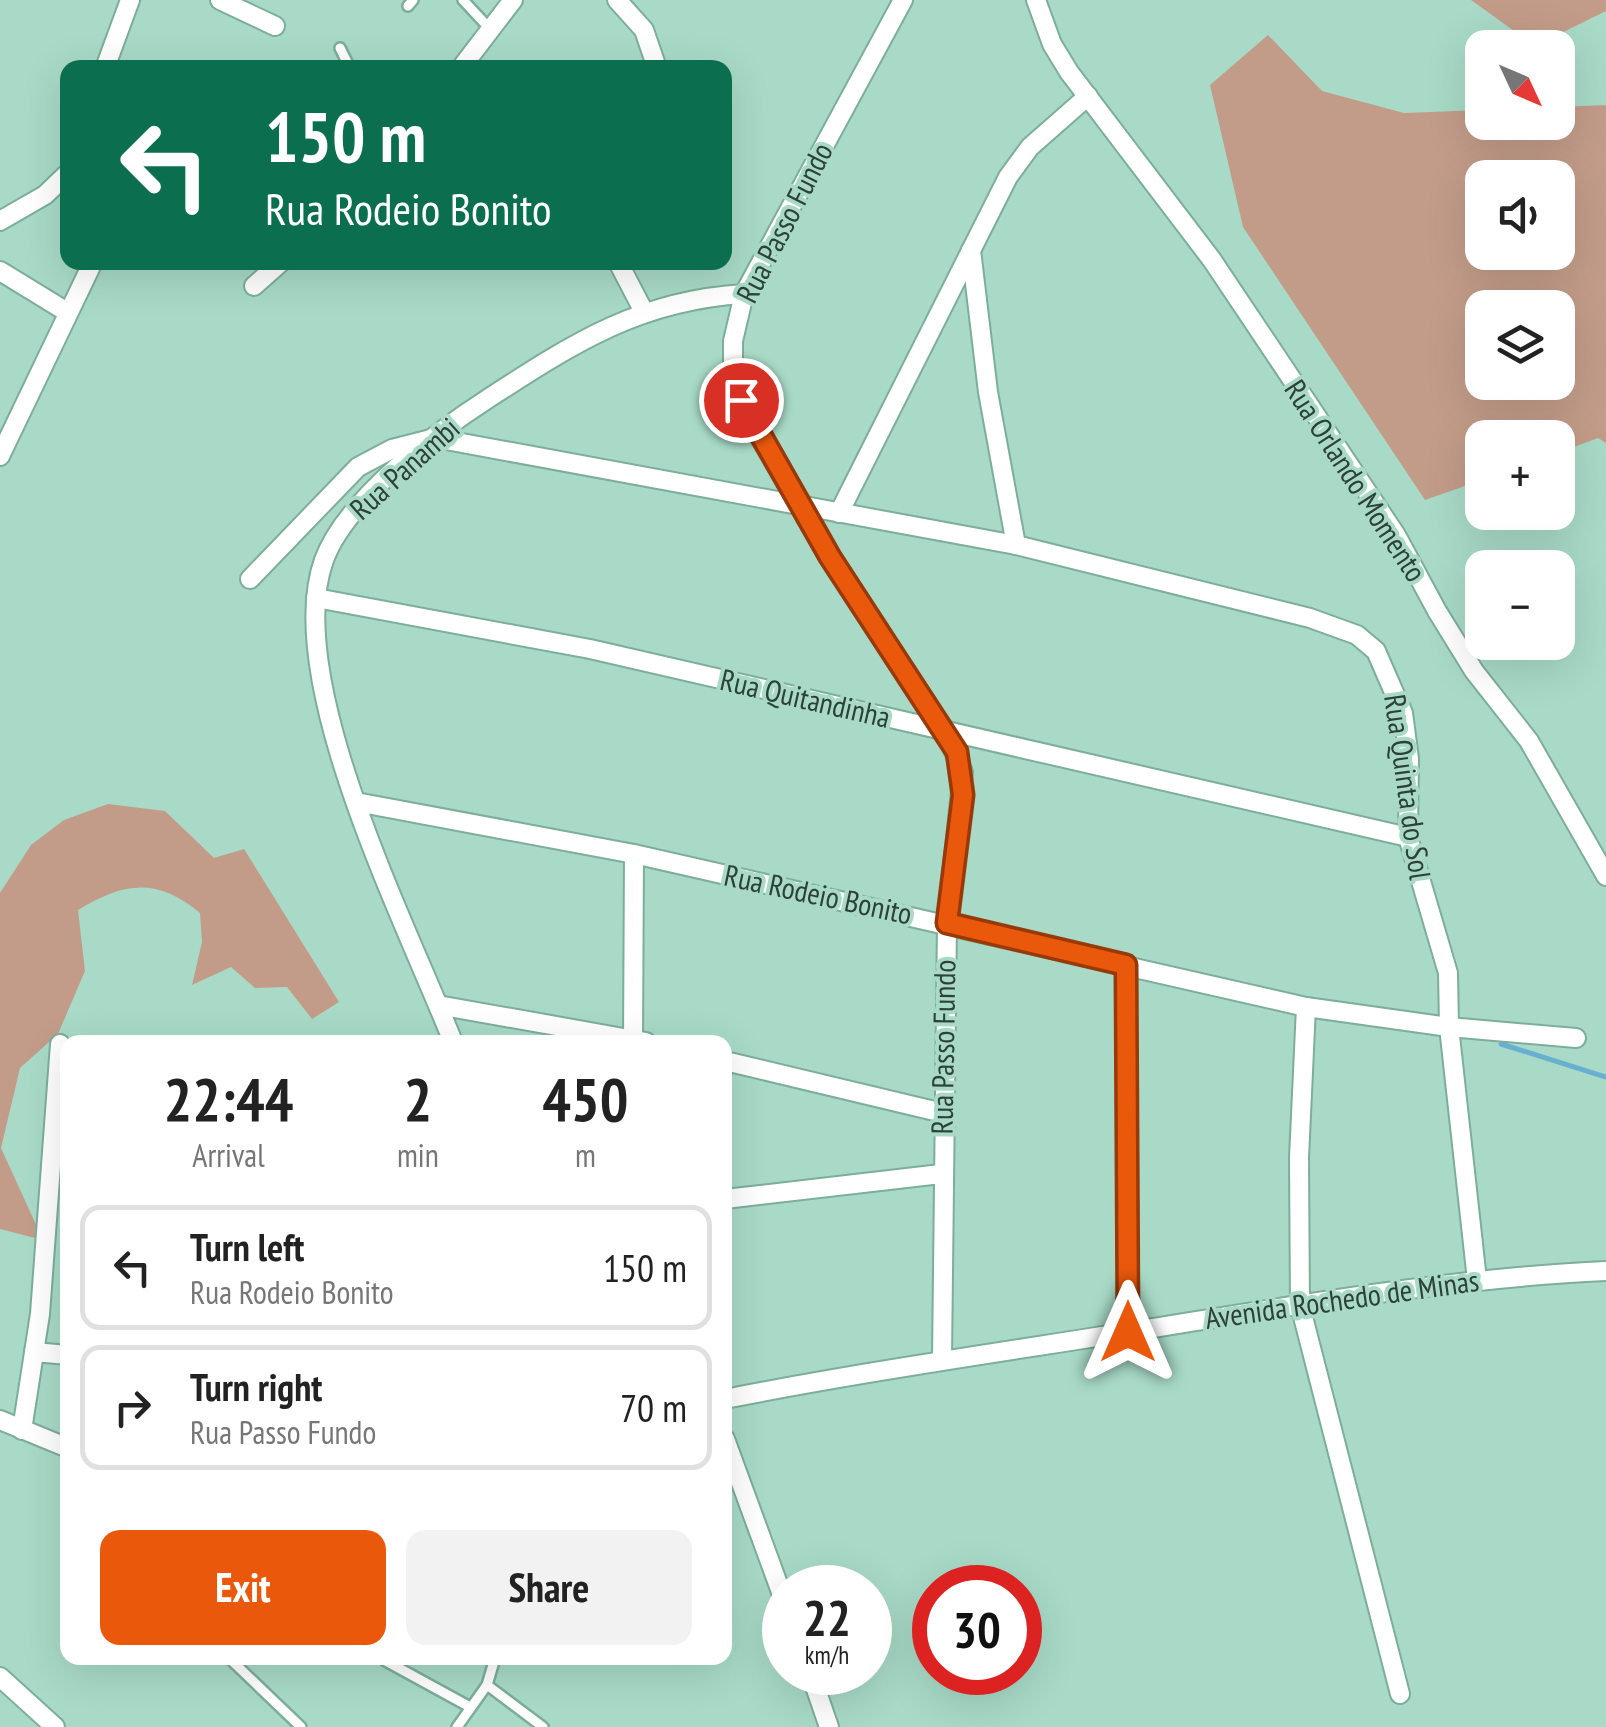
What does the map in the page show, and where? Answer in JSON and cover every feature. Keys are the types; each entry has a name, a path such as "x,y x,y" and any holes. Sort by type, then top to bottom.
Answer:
{"street":[{"path":"108,60 130,0"},
{"path":"220,0 275,26"},
{"path":"466,60 513,0"},
{"path":"617,0 644,30 654,60"},
{"name":"Rua Passo Fundo","path":"902,0 744,294 733,341 733,366 741,400 798,505 957,752 963,784 947,923 941,1174 942,1360"},
{"name":"Rua Orlando Momento","path":"1036,0 1052,44 1212,260 1396,536 1455,641 1529,741 1606,876"},
{"path":"839,513 1008,176 1030,147 1088,96"},
{"path":"0,221 45,195 60,181"},
{"path":"971,250 991,411 1016,545"},
{"path":"0,456 89,270"},
{"path":"254,286 272,270"},
{"path":"622,270 643,310"},
{"path":"0,272 68,312"},
{"name":"Rua Panambi","path":"450,1035 356,802 316,655 316,598 324,561 357,507 435,438 532,370 643,310 691,298 744,294"},
{"path":"250,579 358,467 392,449 435,438"},
{"name":"Rua Quinta do Sol","path":"435,438 1016,545 1310,618 1357,635 1376,651 1391,677 1403,713 1409,760 1408,837 1425,904 1443,943 1478,1280"},
{"name":"Rua Quitandinha","path":"316,598 590,649 1408,837"},
{"name":"Rua Rodeio Bonito","path":"356,802 634,854 1306,1007 1449,1027 1576,1038"},
{"path":"634,854 637,1035"},
{"path":"1126,965 1128,1332"},
{"path":"438,1005 599,1035"},
{"path":"1306,1007 1299,1158 1300,1304 1400,1694"},
{"path":"22,1430 34,1352 60,1044"},
{"path":"732,1063 943,1112"},
{"path":"732,1198 941,1174"},
{"name":"Avenida Rochedo de Minas","path":"732,1398 942,1360 1300,1304 1478,1280 1606,1271"},
{"path":"34,1352 60,1354"},
{"path":"0,1420 60,1445"},
{"path":"732,1457 771,1565"},
{"path":"0,1677 55,1727"},
{"path":"818,1695 829,1727"}],"lane":[{"path":"463,0 490,29"},
{"path":"340,48 346,60"},
{"path":"236,1665 301,1727"},
{"path":"393,1665 470,1707"},
{"path":"456,1727 487,1685 493,1665"},
{"path":"487,1685 543,1727"}],"shaded area":[{"path":"1471,0 1606,0 1606,11 1567,30 1513,30"},
{"path":"1268,35 1322,91 1404,113 1465,111 1465,140 1575,140 1575,106 1606,105 1606,443 1598,438 1575,447 1575,420 1465,420 1465,486 1425,500 1243,227 1210,85"},
{"path":"108,804 165,811 214,858 244,849 339,1002 312,1019 287,987 255,988 231,967 192,985 202,942 200,913 169,893 125,889 78,910 85,971 58,1034 20,1068 1,1148 43,1240 0,1229 0,893 31,845 64,820"}],"waterway":[{"path":"1501,1044 1606,1077"}],"route":[{"path":"741,400 798,505 957,752 963,795 947,923 1126,965 1128,1332"}]}
